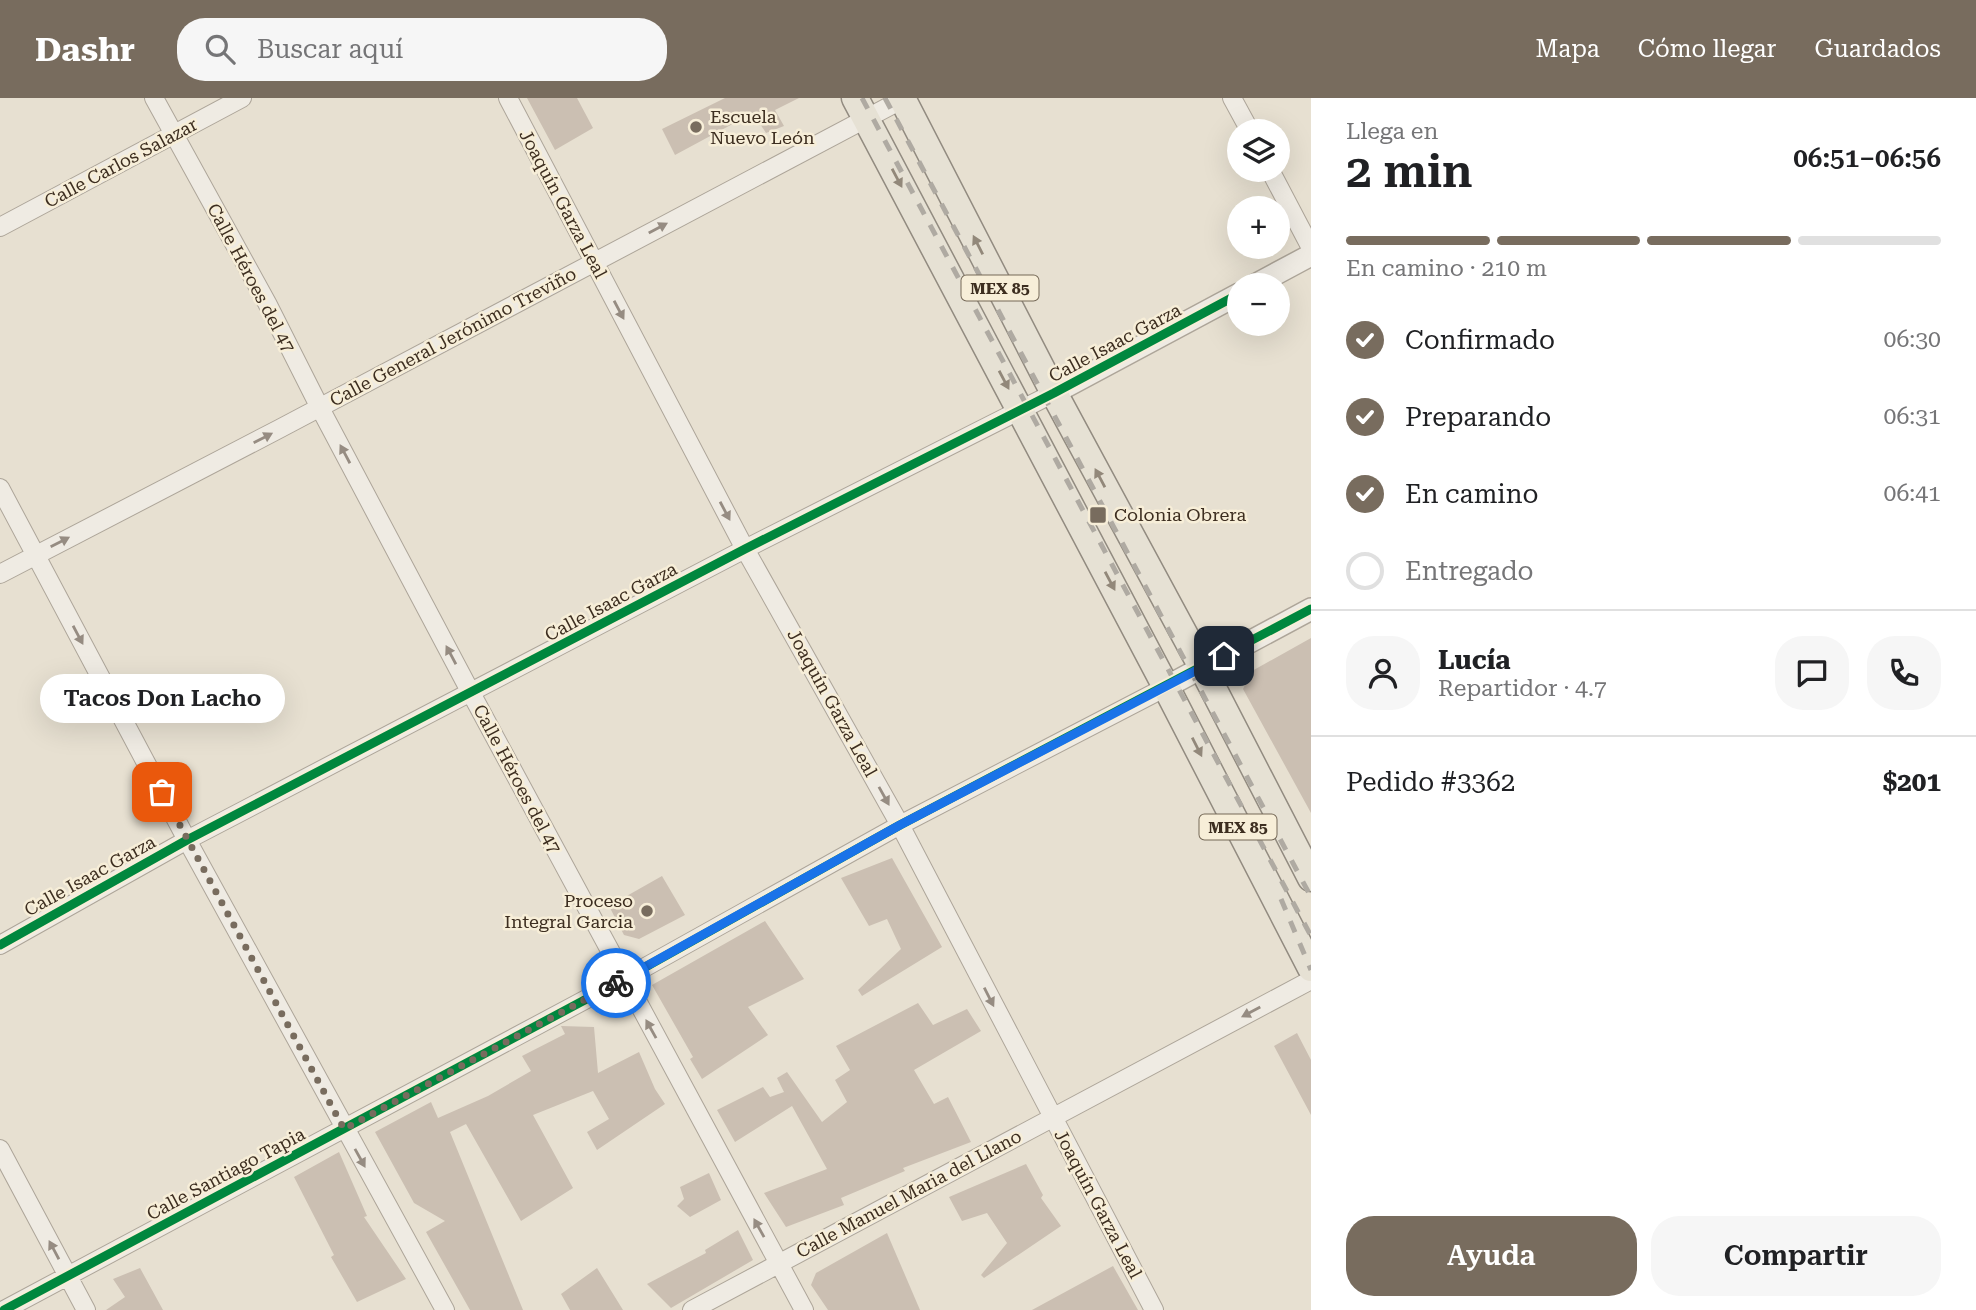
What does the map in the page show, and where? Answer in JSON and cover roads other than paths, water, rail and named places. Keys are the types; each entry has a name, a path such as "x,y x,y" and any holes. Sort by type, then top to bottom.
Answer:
{"main road":[{"name":"MEX 85","path":"903,98 1054,393 1202,667 1311,878"},
{"name":"MEX 85","path":"860,108 1311,968"}],"street":[{"name":"Calle Héroes del 47","path":"154,98 267,303 471,693 804,1310"},
{"name":"Calle Carlos Salazar","path":"0,227 242,98"},
{"name":"Joaquín Garza Leal","path":"508,98 745,549 900,825 1154,1310"},
{"name":"Calle General Jerónimo Treviño","path":"0,574 593,262 860,108 903,98"},
{"path":"1232,98 1243,119"},
{"path":"1276,182 1311,248"},
{"path":"1277,273 1311,255"},
{"name":"Calle Isaac Garza","path":"0,945 187,840 745,549 1020,411 1227,300"},
{"path":"0,488 187,840 445,1310"},
{"path":"1166,687 1311,609"},
{"name":"Calle Santiago Tapia","path":"4,1310 624,979 900,825 1166,687"},
{"name":"Calle Manuel Maria del Llano","path":"692,1310 1311,979"},
{"path":"0,1149 86,1310"}],"railway":[{"path":"862,98 1311,936"},
{"path":"885,98 1311,897"},
{"path":"1281,899 1311,970"}],"place":[{"name":"Escuela Nuevo León","path":"696,127"},
{"name":"Colonia Obrera","path":"1098,515"},
{"name":"Tacos Don Lacho","path":"162,792"},
{"name":"Proceso Integral Garcia","path":"647,911"}]}
